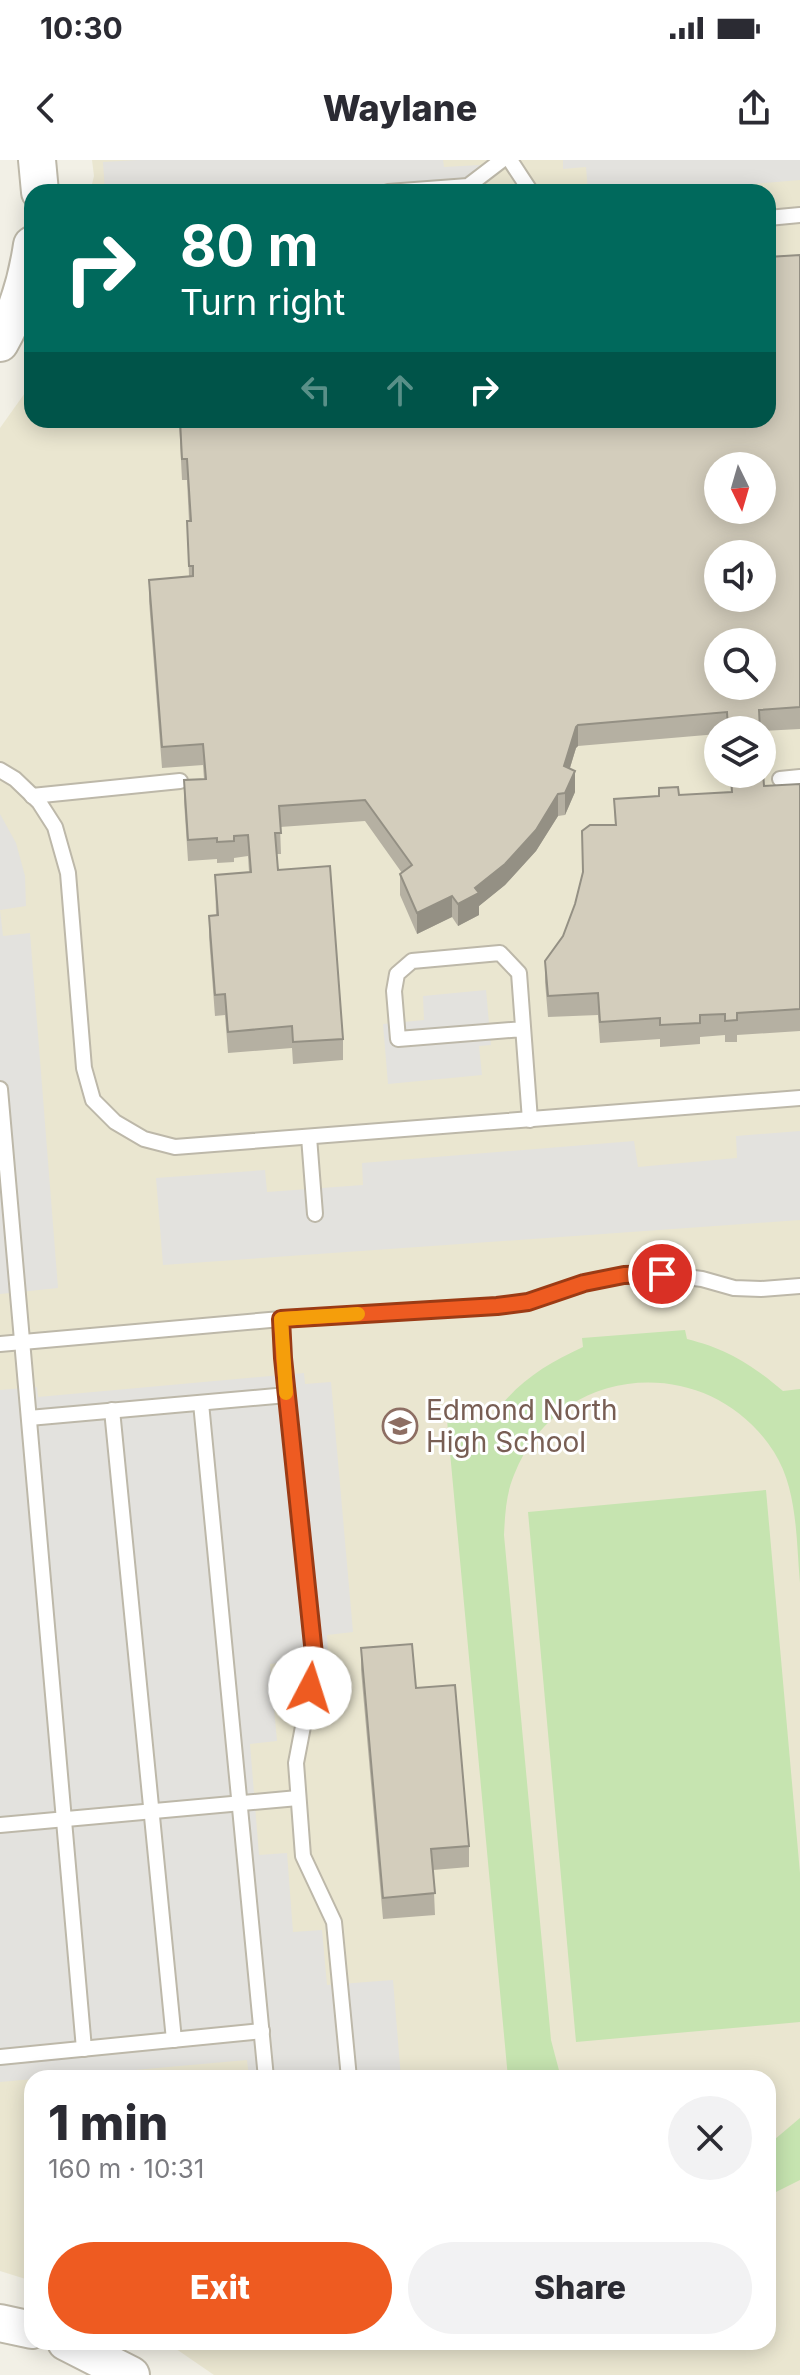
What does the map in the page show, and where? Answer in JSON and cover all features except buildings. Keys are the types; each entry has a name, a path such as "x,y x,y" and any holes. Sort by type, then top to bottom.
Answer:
{"street":[{"path":"37,160 39,184"},
{"path":"0,343 9,327 24,281"},
{"path":"0,2323 24,2328"},
{"path":"82,2350 131,2375"}],"lane":[{"path":"474,184 502,160"},
{"path":"510,160 526,184"},
{"path":"776,217 800,215"},
{"path":"0,770 15,779 32,796 55,827 68,873 84,1068 93,1100 115,1122 144,1139 175,1147 800,1098"},
{"path":"780,779 800,777"},
{"path":"32,796 180,781"},
{"path":"523,1029 398,1039 394,991 397,974 412,961 500,953 519,973 530,1120"},
{"path":"0,1089 84,2049"},
{"path":"309,1137 315,1214"},
{"path":"0,1344 281,1319 528,1302 584,1283 624,1275 662,1274 702,1279 734,1288 800,1286"},
{"path":"281,1319 315,1664 296,1763 303,1856 334,1922 348,2070"},
{"path":"29,1418 287,1395"},
{"path":"201,1403 265,2070"},
{"path":"112,1410 174,2040"},
{"path":"0,1825 298,1798"},
{"path":"0,2057 262,2031"}],"shaded area":[{"name":"Edmond North High School","path":"92,160 800,160 800,2375 214,2375 178,2350 776,2350 776,2070 24,2070 24,2278 0,2271 0,428 24,394 24,428 776,428 776,184 92,184"},
{"path":"443,160 444,167 480,165 481,184 104,184 103,162"},
{"path":"563,160 800,160 800,180 752,184 587,184 586,167 563,169"},
{"path":"0,814 16,843 25,876 26,906 0,910"},
{"path":"0,910 3,936 30,933 58,1288 0,1294"},
{"path":"486,990 491,1045 479,1046 482,1075 388,1084 383,1024 424,1020 423,996"},
{"path":"800,1131 800,1220 163,1265 156,1178 265,1170 267,1192 363,1185 362,1163 634,1141 638,1167 737,1158 736,1136"},
{"path":"304,1373 305,1384 331,1382 353,1632 327,1635 328,1658 270,1664 277,1741 250,1744 259,1855 287,1853 293,1932 322,1930 327,1985 393,1980 400,2070 248,2070 247,2060 135,2070 24,2070 24,2080 0,2082 0,1390 37,1387 38,1397"}],"green space":[{"path":"685,1330 687,1339 738,1359 783,1391 800,1389 800,1583 792,1499 782,1467 774,1452 746,1419 713,1397 675,1385 636,1383 599,1391 564,1409 535,1437 511,1482 504,1535 551,2040 559,2070 507,2070 447,1420 493,1416 512,1393 533,1375 583,1347 582,1338"},
{"path":"766,1490 800,1873 800,2022 576,2042 528,1512"},
{"path":"800,2118 800,2180 776,2192 776,2138"}],"slow traffic":[{"path":"286,1393 281,1319 358,1314"}],"place":[{"name":"Edmond North High School","path":"400,1426"}],"route":[{"path":"310,1688 315,1664 281,1319 497,1306 528,1302 584,1283 624,1275 662,1274"}]}
